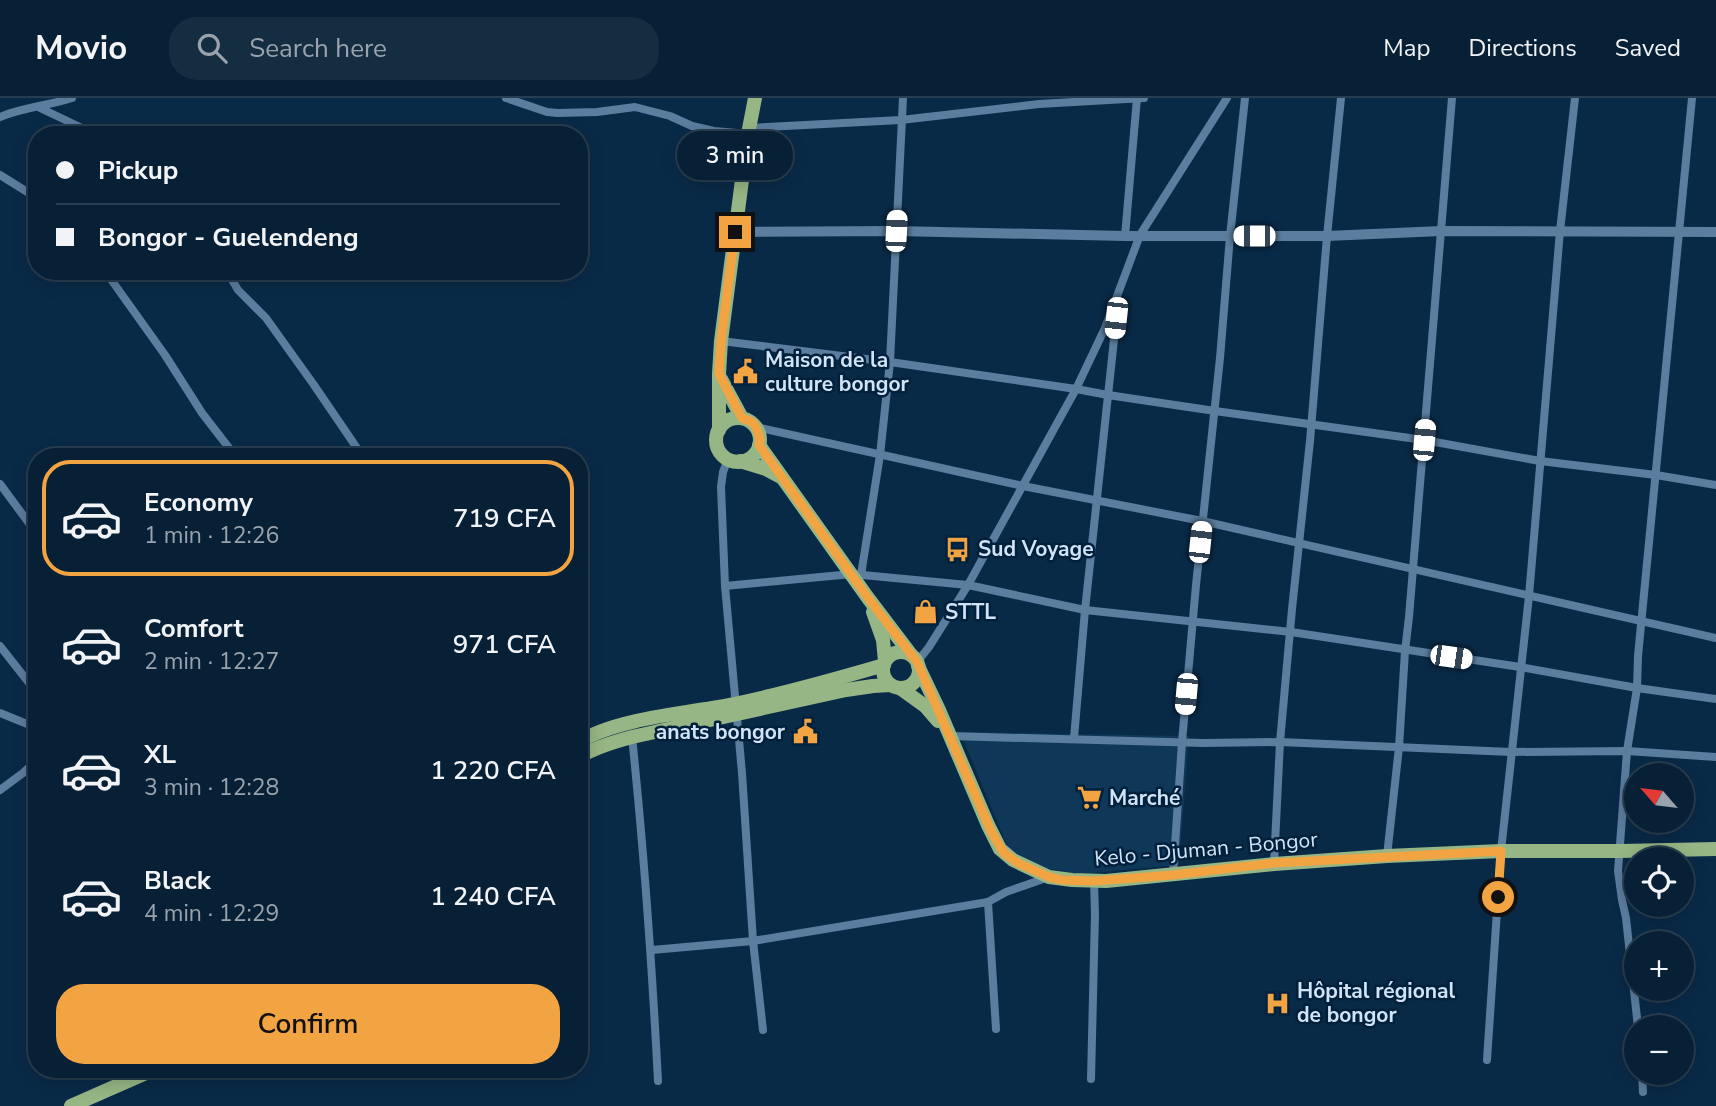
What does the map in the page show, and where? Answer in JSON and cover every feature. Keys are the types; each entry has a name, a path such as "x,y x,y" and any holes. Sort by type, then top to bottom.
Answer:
{"highway":[{"path":"755,98 748,131 721,341 717,436 719,450 734,460 766,469 786,481"},
{"path":"719,374 742,418"},
{"path":"719,430 728,420 742,418 756,427 760,439 752,456 734,460"},
{"name":"Kelo - Djuman - Bongor","path":"759,445 857,575 883,640 884,663"},
{"name":"Kelo - Djuman - Bongor","path":"868,598 916,661 1000,849 1013,860 1049,877 1094,881 1274,863 1501,851 1716,849"},
{"path":"588,734 630,723 736,709 873,686 896,687 913,683 918,675 916,661 903,652 898,652 884,663 736,709 609,743 588,752"},
{"path":"884,663 885,678 896,687"},
{"name":"Kelo - Djuman - Bongor","path":"896,687 925,706 950,736"},
{"path":"71,1106 135,1078"}],"street":[{"path":"0,117 17,110 72,98"},
{"path":"506,98 558,113 635,107 714,131 901,120 1039,104 1144,98"},
{"path":"857,575 880,455 890,362 903,98"},
{"path":"1125,236 1137,98"},
{"path":"916,661 929,647 968,585 1076,389 1105,328 1140,235 1227,98"},
{"path":"1173,875 1192,620 1245,98"},
{"path":"1274,863 1280,742 1341,98"},
{"path":"1387,856 1399,747 1452,98"},
{"path":"1487,1060 1501,851 1529,596 1560,231 1575,98"},
{"path":"1637,1015 1618,871 1692,98"},
{"path":"36,106 78,126"},
{"path":"0,175 28,192"},
{"path":"735,232 1327,236 1441,231 1716,232"},
{"path":"111,280 165,355 202,414 229,448"},
{"path":"233,280 266,318 357,448"},
{"path":"1074,738 1119,292"},
{"path":"721,341 890,362 1716,485"},
{"path":"756,427 1023,486 1299,542 1716,638"},
{"path":"734,460 723,472 721,487 725,586 753,941 763,1030"},
{"path":"0,484 28,522"},
{"path":"725,586 857,575 968,585 1085,610 1291,632 1716,699"},
{"path":"0,646 28,682"},
{"path":"0,713 28,724"},
{"path":"950,736 1280,742 1511,752 1628,751 1716,757"},
{"path":"632,737 652,950 659,1081"},
{"path":"0,790 28,768"},
{"path":"652,950 753,941 988,902 1006,892 1049,877"},
{"path":"1091,1079 1094,881"},
{"path":"988,902 996,1029"},
{"path":"1643,1085 1643,1092"}],"shaded area":[{"path":"960,732 1189,736 1179,865 1081,874 1044,868 1009,850"}],"place":[{"name":"Maison de la culture bongor","path":"745,372"},
{"name":"Sud Voyage","path":"958,549"},
{"name":"STTL","path":"925,612"},
{"name":"anats bongor","path":"805,732"},
{"name":"Marché","path":"1089,798"},
{"name":"Hôpital régional de bongor","path":"1277,1003"}],"route":[{"path":"735,232 719,374 742,418 752,422 759,432 759,445 917,662 988,825 1004,853 1018,863 1049,877 1094,881 1274,863 1501,851 1498,897"}]}
